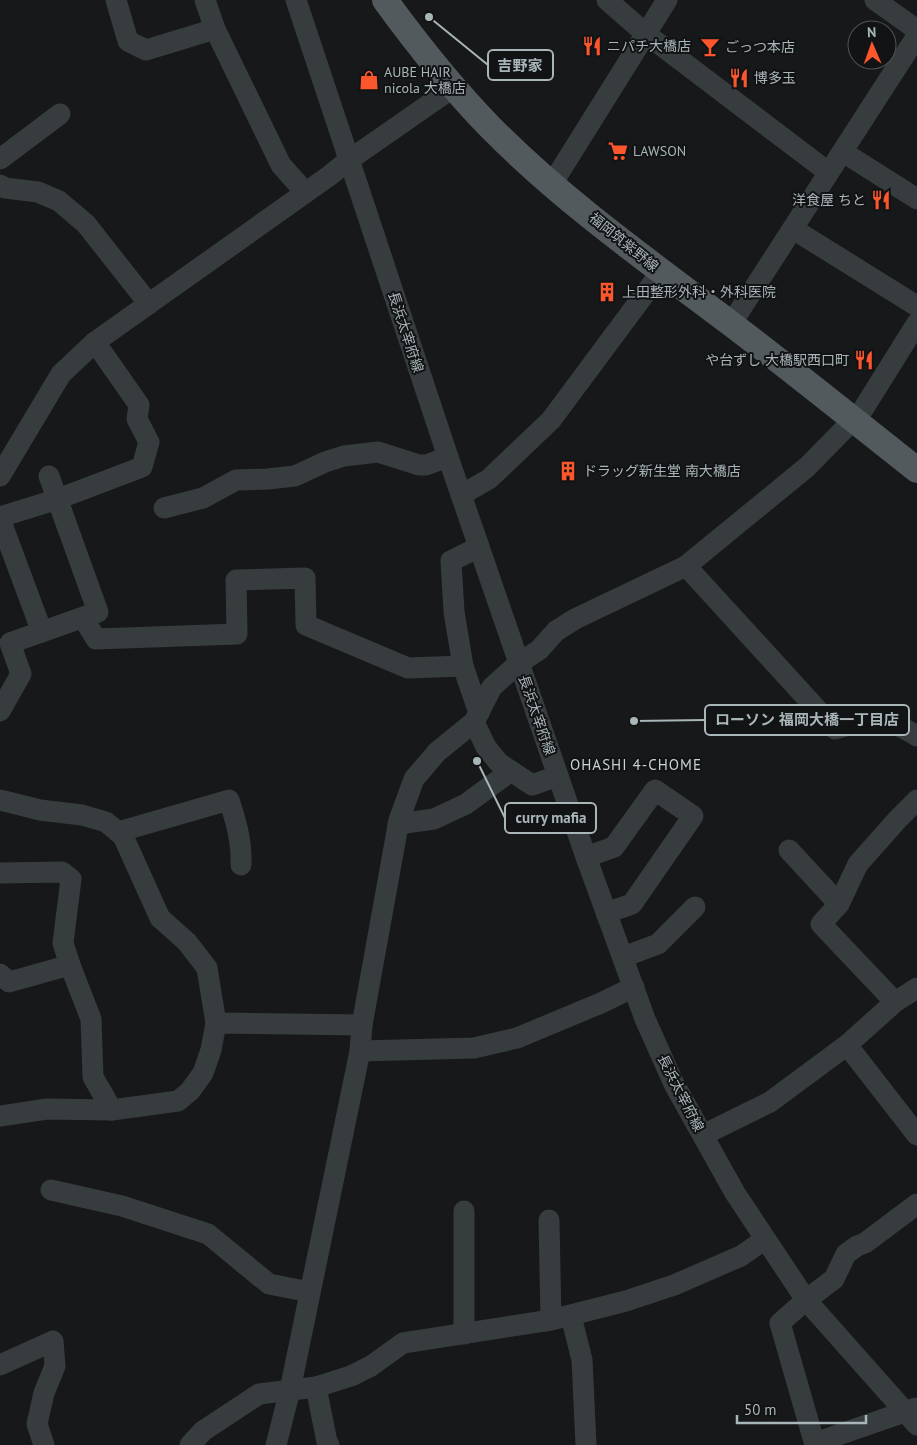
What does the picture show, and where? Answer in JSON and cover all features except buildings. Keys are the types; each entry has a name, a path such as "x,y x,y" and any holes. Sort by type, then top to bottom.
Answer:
{"main road":[{"name":"福岡筑紫野線","path":"390,2 438,69 490,128 552,184 661,272 731,324 917,470"}],"street":[{"path":"116,0 128,41 146,50 215,29"},
{"path":"205,0 215,29 281,165 305,192"},
{"name":"長浜太宰府線","path":"296,0 461,495 586,857 645,1018 674,1084 735,1193 764,1240 806,1300 913,1415"},
{"path":"607,0 646,34 828,172"},
{"path":"552,184 667,0"},
{"path":"875,0 917,30"},
{"path":"731,324 917,36"},
{"path":"0,476 61,374 95,342 454,87"},
{"path":"0,160 60,114"},
{"path":"843,152 917,199"},
{"path":"0,185 5,188 38,192 59,201 86,224 149,304"},
{"path":"793,229 917,306"},
{"path":"461,495 489,479 551,420 661,272"},
{"path":"276,1445 290,1390 360,1051 362,1025 398,824 414,779 437,752 477,717 492,687 519,663 539,650 556,631 575,619 686,566 807,467 862,411 917,323"},
{"path":"42,632 0,518 58,499 142,467 148,442 137,419 139,405 95,342"},
{"path":"164,508 203,498 236,480 295,476 325,462 344,456 378,452 419,466 448,457"},
{"path":"0,711 21,674 10,644 98,612 49,476"},
{"path":"479,547 451,561 454,612 464,666 486,747 499,762 532,785 558,776"},
{"path":"686,566 835,729 875,718 892,722 917,735"},
{"path":"83,618 96,638 237,634 236,580 305,578 306,626 408,668 464,666"},
{"path":"398,824 434,820 466,804 512,772"},
{"path":"586,857 614,847 655,790 693,816 632,904 606,913"},
{"path":"0,800 40,810 82,815 106,822 123,836 160,918 187,942 207,968 216,1023 211,1050 203,1073 190,1090 178,1101 112,1110 47,1110 0,1116"},
{"path":"118,832 229,800 237,824 241,853 240,865"},
{"path":"895,1002 821,924 839,904 858,864 917,800"},
{"path":"789,850 839,904"},
{"path":"0,873 62,872 71,879 63,944 92,1019 93,1077 112,1110"},
{"path":"623,957 658,944 695,907"},
{"path":"0,974 9,982 70,965"},
{"path":"360,1051 474,1048 517,1038 634,987"},
{"path":"703,1135 770,1102 847,1045 895,1002 917,988"},
{"path":"216,1023 362,1025"},
{"path":"847,1045 917,1135"},
{"path":"51,1190 122,1206 208,1234 269,1284 310,1292"},
{"path":"913,1415 815,1444 780,1323 834,1279 846,1254 865,1243 917,1204"},
{"path":"464,1211 464,1334"},
{"path":"549,1220 561,1318 582,1360 586,1445"},
{"path":"190,1445 203,1431 259,1394 316,1387 351,1376 371,1366 403,1343 561,1318 626,1301 674,1285 741,1256 764,1240"},
{"path":"0,1365 53,1341 55,1366 44,1393 37,1424 44,1445"},
{"path":"316,1387 327,1442 330,1445"}],"place":[{"name":"吉野家","path":"429,17"},
{"name":"ニパチ大橋店","path":"592,46"},
{"name":"ごっつ本店","path":"710,47"},
{"name":"博多玉","path":"739,78"},
{"name":"AUBE HAIR nicola 大橋店","path":"369,80"},
{"name":"LAWSON","path":"618,151"},
{"name":"洋食屋 ちと","path":"881,200"},
{"name":"上田整形外科・外科医院","path":"607,292"},
{"name":"や台ずし 大橋駅西口町","path":"864,360"},
{"name":"ドラッグ新生堂 南大橋店","path":"568,471"},
{"name":"ローソン 福岡大橋一丁目店","path":"634,721"},
{"name":"curry mafia","path":"477,761"}],"district":[{"name":"OHASHI 4-CHOME","path":"636,765"}]}
